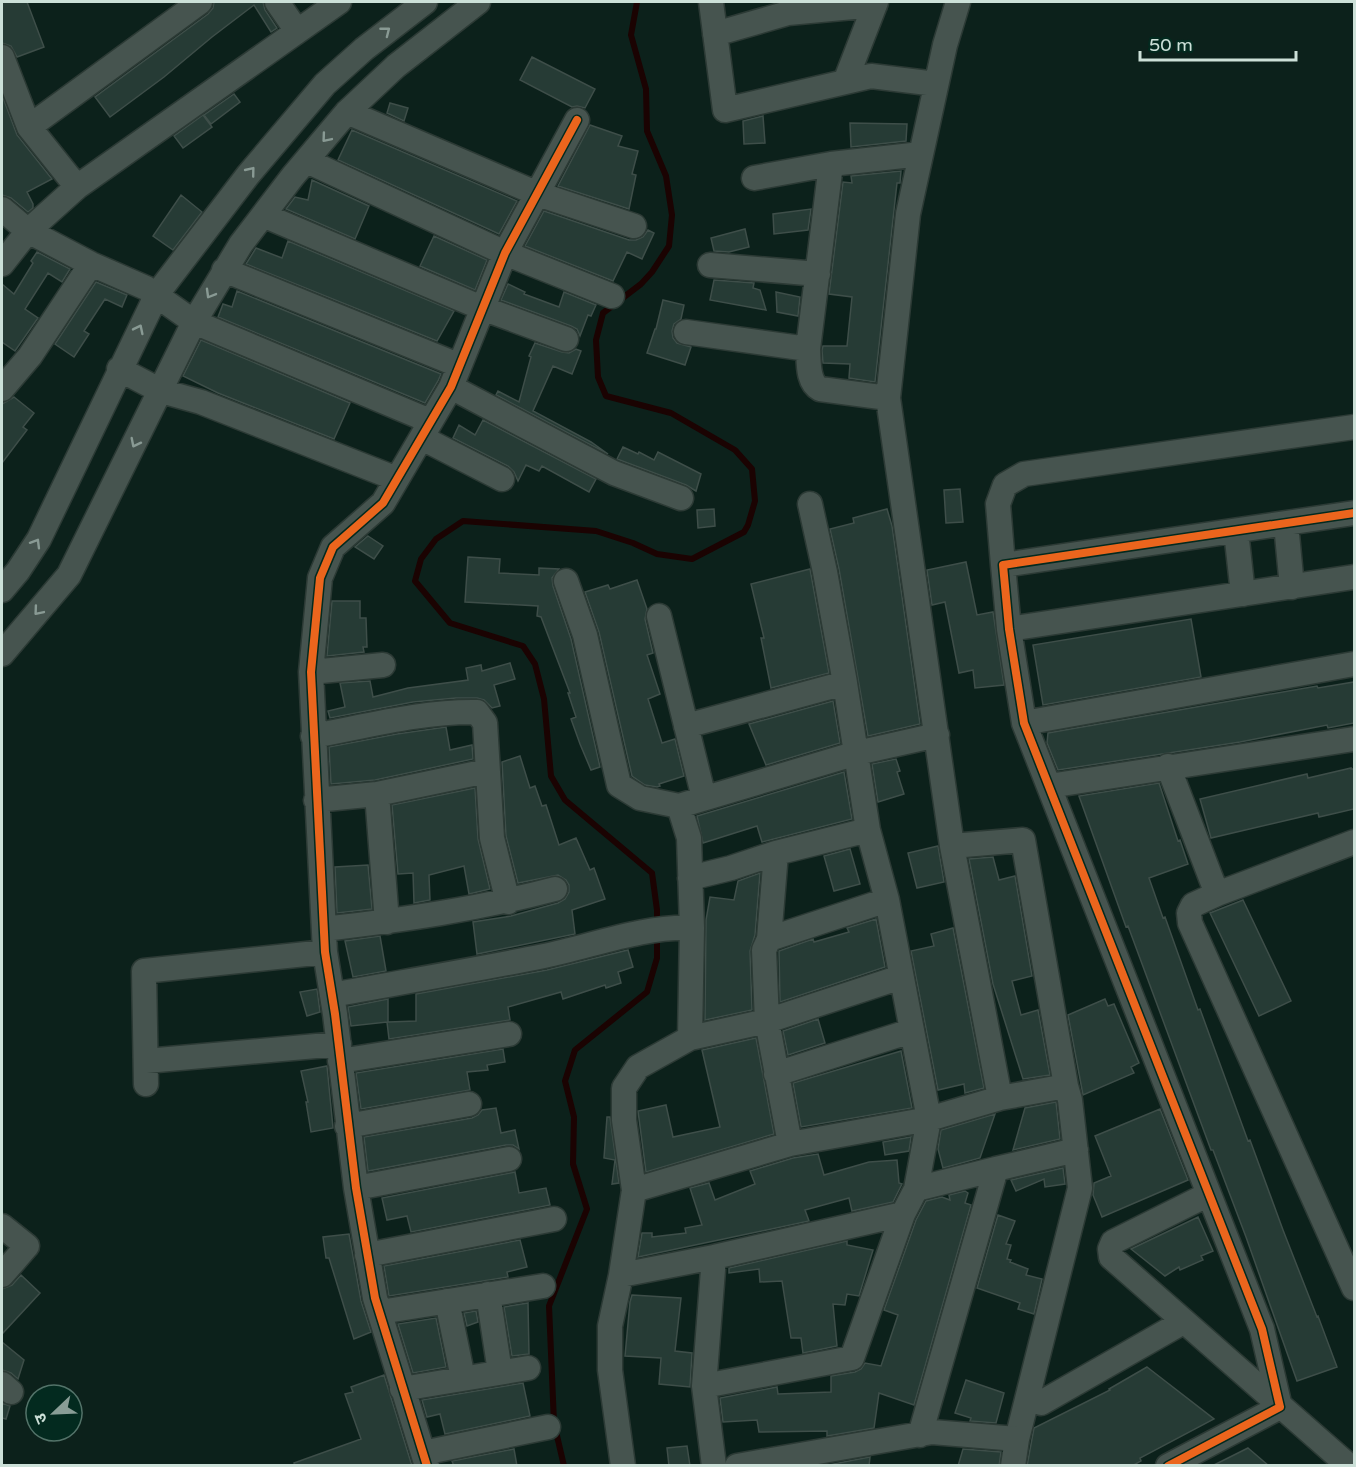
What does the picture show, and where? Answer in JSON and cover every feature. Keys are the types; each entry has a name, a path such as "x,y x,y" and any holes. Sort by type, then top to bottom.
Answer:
{"street":[{"path":"29,127 200,2"},
{"path":"277,2 297,31"},
{"path":"2,264 28,231 77,188 339,2"},
{"path":"2,590 39,539 119,369 144,287 248,175 325,84 364,49 425,2"},
{"path":"2,654 69,575 194,322 224,270 263,215 347,112 396,66 478,2"},
{"path":"711,2 725,110 871,76 936,84"},
{"path":"958,2 945,45 909,214 888,398 952,846 1000,1098"},
{"path":"715,34 790,7 876,3 846,82"},
{"path":"2,57 29,127 77,188"},
{"path":"347,112 538,194 634,226"},
{"path":"548,1427 425,1459 402,1389 380,1312 367,1255 348,1126 325,940 311,672 320,578 333,547 383,503 426,430 454,376 505,253 577,120"},
{"path":"754,178 831,164 921,154"},
{"path":"307,161 505,253 612,296"},
{"path":"831,164 808,349 811,378 820,390 888,398"},
{"path":"2,209 28,231 91,264 144,287 194,322 426,430 502,480"},
{"path":"263,215 482,308 566,339"},
{"path":"2,389 30,356 91,264"},
{"path":"710,265 818,274"},
{"path":"224,270 454,376 614,473 681,498"},
{"path":"686,332 808,349"},
{"path":"119,369 161,391 201,402 398,479"},
{"path":"1280,1407 1262,1329 1024,723 1009,630 998,504 1005,485 1024,474 1354,427"},
{"path":"704,1386 852,1358 903,1214 916,1189 929,1119 887,900 868,830 845,683 810,504"},
{"path":"1003,565 1354,513"},
{"path":"1286,524 1292,587"},
{"path":"1236,531 1243,594"},
{"path":"1009,630 1354,577"},
{"path":"566,580 585,635 619,785 640,798 679,806 857,753 937,735"},
{"path":"659,616 704,798"},
{"path":"1024,723 1354,664"},
{"path":"311,672 383,665"},
{"path":"686,726 845,683"},
{"path":"313,736 401,720 477,712 485,723 492,838 508,902"},
{"path":"1048,786 1354,739"},
{"path":"1168,766 1217,894"},
{"path":"316,800 377,794 487,771"},
{"path":"377,794 387,922"},
{"path":"679,806 689,838 690,878 683,928 690,1038"},
{"path":"690,878 868,830"},
{"path":"952,846 1023,840 1070,1100 1080,1188 1017,1439 1013,1466"},
{"path":"1354,842 1217,894 1193,905 1189,914 1190,923 1354,1288"},
{"path":"776,853 769,939 764,950 767,1021 790,1144"},
{"path":"509,1034 146,1072 144,971 325,940 387,922 508,902 555,889"},
{"path":"769,939 887,900"},
{"path":"332,995 545,956 631,934 683,928"},
{"path":"623,1466 610,1370 610,1326 621,1275 634,1190 624,1120 624,1089 638,1067 690,1038 767,1021 901,977"},
{"path":"776,1074 911,1031"},
{"path":"634,1190 790,1144 929,1119 1000,1098 1066,1086"},
{"path":"348,1126 469,1104"},
{"path":"916,1189 1076,1150"},
{"path":"356,1188 509,1159"},
{"path":"920,1435 996,1168"},
{"path":"1209,1194 1113,1242 1110,1249 1111,1257 1349,1466"},
{"path":"621,1275 714,1257 903,1214"},
{"path":"367,1255 554,1219"},
{"path":"2,1226 27,1246 2,1275"},
{"path":"714,1257 704,1386 714,1466"},
{"path":"380,1312 543,1286"},
{"path":"488,1294 500,1372"},
{"path":"447,1301 463,1378"},
{"path":"1041,1403 1184,1322"},
{"path":"402,1389 528,1368"},
{"path":"1168,1466 1280,1407"},
{"path":"737,1466 932,1432 1017,1439"}],"building":[{"path":"2,2 27,2 44,47 17,57 11,46 2,43"},
{"path":"214,2 263,2 265,10 277,28 271,32 254,5 110,117 95,97 208,14"},
{"path":"532,57 595,89 585,108 572,107 520,80"},
{"path":"234,94 240,102 211,124 204,115"},
{"path":"2,95 17,135 52,179 27,192 33,204 33,208 28,212 11,198 2,195"},
{"path":"390,103 408,108 404,121 387,113"},
{"path":"203,115 212,127 183,148 174,136"},
{"path":"763,116 765,143 744,144 743,121"},
{"path":"850,123 907,124 906,141 851,147"},
{"path":"590,125 622,136 618,146 638,151 632,174 636,175 629,209 558,186"},
{"path":"352,130 517,201 499,234 338,160"},
{"path":"901,171 900,183 897,183 875,382 849,378 850,364 823,363 822,350 823,346 847,346 852,297 829,294 843,182 852,183 851,176"},
{"path":"312,180 369,206 355,239 286,209 295,197 308,200"},
{"path":"181,195 202,212 173,250 153,236"},
{"path":"811,209 808,230 774,234 773,214"},
{"path":"544,211 629,240 643,237 648,230 654,233 642,259 627,252 613,281 525,246"},
{"path":"745,229 749,247 729,252 714,251 711,238"},
{"path":"434,236 487,260 475,290 420,266"},
{"path":"288,241 454,311 437,341 246,264 256,248 282,258"},
{"path":"37,252 70,269 62,282 48,273 25,309 38,318 15,351 2,342 2,284 14,294"},
{"path":"714,280 754,283 753,288 760,290 766,310 710,300"},
{"path":"96,282 127,295 122,307 105,299 84,331 89,334 74,357 55,344"},
{"path":"508,284 525,292 524,294 559,307 564,292 596,305 591,316 588,315 580,336 577,329 571,326 501,300"},
{"path":"237,291 441,374 425,403 218,317 223,304 232,307"},
{"path":"776,292 800,297 798,316 777,312"},
{"path":"663,300 684,305 681,319 674,324 672,331 677,343 691,347 685,365 647,353"},
{"path":"201,340 350,403 334,439 218,393 183,376"},
{"path":"535,343 562,352 569,353 576,349 581,351 572,374 553,366 533,411 591,442 608,454 496,395 498,391 519,402 531,357 529,356"},
{"path":"14,397 34,413 23,427 27,430 2,463 2,404"},
{"path":"483,420 596,479 589,492 542,466 539,471 526,465 518,481 508,466 453,438 459,425 475,435"},
{"path":"623,447 654,460 658,452 701,474 696,491 686,485 617,459"},
{"path":"960,489 963,522 946,523 944,490"},
{"path":"714,509 715,526 698,528 697,510"},
{"path":"887,509 892,526 920,724 868,736 830,529 854,523 853,518"},
{"path":"368,536 383,546 374,559 355,547"},
{"path":"468,557 500,559 499,573 539,575 539,568 559,569 552,578 553,586 571,639 600,767 591,770 580,744 571,719 576,717 568,693 570,693 541,617 537,616 538,606 465,602"},
{"path":"966,562 977,615 993,612 1004,685 975,688 973,670 959,673 945,602 932,605 927,570"},
{"path":"810,569 829,673 771,688 761,638 764,638 751,584"},
{"path":"637,580 647,609 645,619 653,653 647,655 660,694 648,699 662,743 675,739 684,776 659,784 660,786 657,787 645,785 632,776 599,632 585,592 608,585 610,589"},
{"path":"332,601 360,601 360,618 366,618 367,647 363,647 364,652 327,656"},
{"path":"1191,619 1201,677 1043,705 1033,645"},
{"path":"510,663 515,679 494,685 500,706 492,708 484,700 477,698 456,698 413,702 330,718 328,711 345,707 340,683 370,681 373,697 408,688 468,680 466,668 481,665 482,671"},
{"path":"1354,682 1354,723 1328,728 1327,725 1240,742 1058,770 1047,743 1048,733 1317,686 1318,688"},
{"path":"833,701 840,743 766,765 749,724"},
{"path":"446,727 450,750 472,745 473,759 375,780 331,784 329,747"},
{"path":"520,756 530,788 535,786 542,806 546,805 559,845 576,838 590,870 594,868 605,899 572,910 575,934 477,954 473,922 511,916 558,903 565,899 569,892 566,880 558,875 518,883 506,836 502,762"},
{"path":"896,759 900,771 897,772 904,794 878,802 872,764"},
{"path":"1354,769 1354,809 1319,817 1318,813 1211,838 1200,799 1307,774 1308,778"},
{"path":"844,772 852,819 762,842 757,826 703,843 697,816"},
{"path":"1159,783 1188,864 1149,878 1248,1141 1250,1140 1337,1367 1297,1381 1246,1237 1213,1150 1211,1150 1128,926 1126,927 1079,796"},
{"path":"475,788 478,839 490,889 469,894 464,866 429,875 430,900 414,903 413,873 398,874 392,805"},
{"path":"938,846 944,882 917,888 908,853"},
{"path":"850,849 860,884 834,891 824,856"},
{"path":"993,857 999,880 1015,876 1032,976 1012,981 1021,1015 1038,1010 1050,1075 1023,1079 993,984 969,859"},
{"path":"368,865 372,909 337,913 335,867"},
{"path":"760,873 755,935 750,951 752,1010 705,1020 706,920 710,897 734,900 738,881"},
{"path":"1243,900 1291,1001 1259,1016 1210,913"},
{"path":"876,919 885,967 780,1002 779,951 813,939 814,942 849,932 847,928"},
{"path":"953,928 984,1088 965,1093 964,1084 938,1090 911,951 934,946 931,934"},
{"path":"380,936 386,971 353,977 345,941"},
{"path":"628,950 633,967 618,972 621,983 606,988 605,985 563,999 561,992 508,1007 510,1020 389,1039 387,1022 351,1026 348,1007 388,999 388,1022 416,1021 416,994 547,970"},
{"path":"317,989 320,1012 307,1016 300,992"},
{"path":"1105,999 1108,1006 1114,1004 1139,1063 1131,1067 1134,1073 1083,1095 1068,1015"},
{"path":"818,1019 825,1043 788,1055 783,1031"},
{"path":"756,1038 774,1134 646,1172 638,1111 666,1105 673,1137 720,1127 702,1050"},
{"path":"503,1049 505,1062 487,1065 488,1070 467,1072 470,1090 361,1109 356,1073"},
{"path":"901,1051 912,1108 801,1127 793,1083"},
{"path":"327,1066 333,1128 311,1132 306,1102 308,1102 301,1071"},
{"path":"1056,1102 1060,1139 1013,1150 1025,1108"},
{"path":"496,1108 501,1133 515,1130 519,1149 513,1145 506,1145 368,1171 364,1137 472,1118 482,1110"},
{"path":"1160,1109 1188,1180 1102,1217 1093,1195 1094,1183 1111,1176 1095,1136"},
{"path":"995,1114 980,1158 943,1168 938,1149 941,1130"},
{"path":"607,1117 610,1117 619,1183 612,1184 615,1160 604,1158"},
{"path":"911,1137 909,1151 885,1155 883,1142"},
{"path":"818,1154 824,1175 869,1162 897,1160 899,1183 902,1184 893,1202 852,1211 849,1198 805,1210 809,1221 638,1257 642,1233 652,1233 652,1237 686,1233 685,1228 702,1225 690,1188 709,1183 715,1200 755,1184 750,1171 793,1158"},
{"path":"1063,1168 1065,1184 1045,1187 1044,1179 1016,1191 1011,1180"},
{"path":"515,1172 519,1193 546,1188 550,1205 411,1232 407,1216 387,1220 382,1198"},
{"path":"965,1191 968,1193 965,1203 971,1205 914,1405 879,1393 874,1428 827,1436 827,1431 759,1432 757,1420 723,1422 720,1398 777,1387 778,1394 831,1392 831,1376 855,1372 865,1363 881,1366 898,1315 884,1310 916,1220 926,1201 942,1197 950,1200 949,1195"},
{"path":"998,1215 1015,1221 1006,1244 1011,1245 1007,1259 1028,1269 1026,1275 1042,1279 1034,1314 1018,1309 1020,1303 977,1288"},
{"path":"1198,1217 1213,1251 1201,1256 1203,1260 1180,1270 1179,1267 1165,1276 1131,1249"},
{"path":"349,1234 361,1301 371,1332 354,1339 329,1258 326,1258 323,1237"},
{"path":"520,1240 527,1267 507,1272 508,1277 389,1296 384,1266"},
{"path":"847,1241 847,1245 873,1250 859,1296 847,1294 845,1305 833,1304 837,1346 803,1353 801,1338 791,1338 782,1281 760,1282 759,1269 729,1273 729,1268"},
{"path":"21,1275 40,1293 2,1334 2,1289 12,1285"},
{"path":"632,1295 681,1298 675,1351 692,1353 690,1387 659,1384 661,1358 625,1356"},
{"path":"528,1303 529,1354 512,1356 504,1307"},
{"path":"476,1311 478,1322 467,1326 464,1313"},
{"path":"436,1318 446,1367 413,1373 398,1324"},
{"path":"2,1342 24,1360 18,1379 2,1370"},
{"path":"1147,1367 1214,1419 1140,1458 1141,1461 1132,1466 1027,1466 1034,1428 1110,1390"},
{"path":"384,1375 412,1466 295,1466 294,1463 361,1439 345,1394 353,1392 351,1387"},
{"path":"966,1380 1004,1393 996,1423 970,1421 971,1418 955,1413"},
{"path":"523,1383 530,1416 445,1434 440,1414 427,1417 422,1400"},
{"path":"2,1403 10,1406 6,1419 2,1418"},
{"path":"687,1446 690,1466 669,1466 667,1448"},
{"path":"1248,1448 1269,1466 1212,1466"},
{"path":"514,1449 517,1466 454,1466 452,1461"},
{"path":"963,1449 1001,1452 999,1466 958,1466"},
{"path":"870,1457 869,1466 828,1466 828,1465"}],"waterway":[{"path":"637,2 631,35 646,89 647,131 666,176 672,215 669,246 641,284 603,313 596,340 598,377 606,396 671,413 735,450 752,469 755,501 748,525 744,532 692,559 657,554 633,543 596,531 463,521 436,539 421,559 415,581 450,623 523,646 535,664 544,699 551,776 565,800 652,873 657,926"},
{"path":"564,1466 554,1423 549,1306 587,1209 573,1164 574,1117 565,1081 575,1050 647,992 657,958 657,936"}],"cycle path":[{"path":"427,1466 375,1298 356,1188 335,1014 325,952 311,672 320,578 333,547 383,503 451,387 505,253 577,120"},
{"path":"1168,1466 1280,1407 1262,1329 1024,723 1009,629 1003,565 1354,513"}]}
